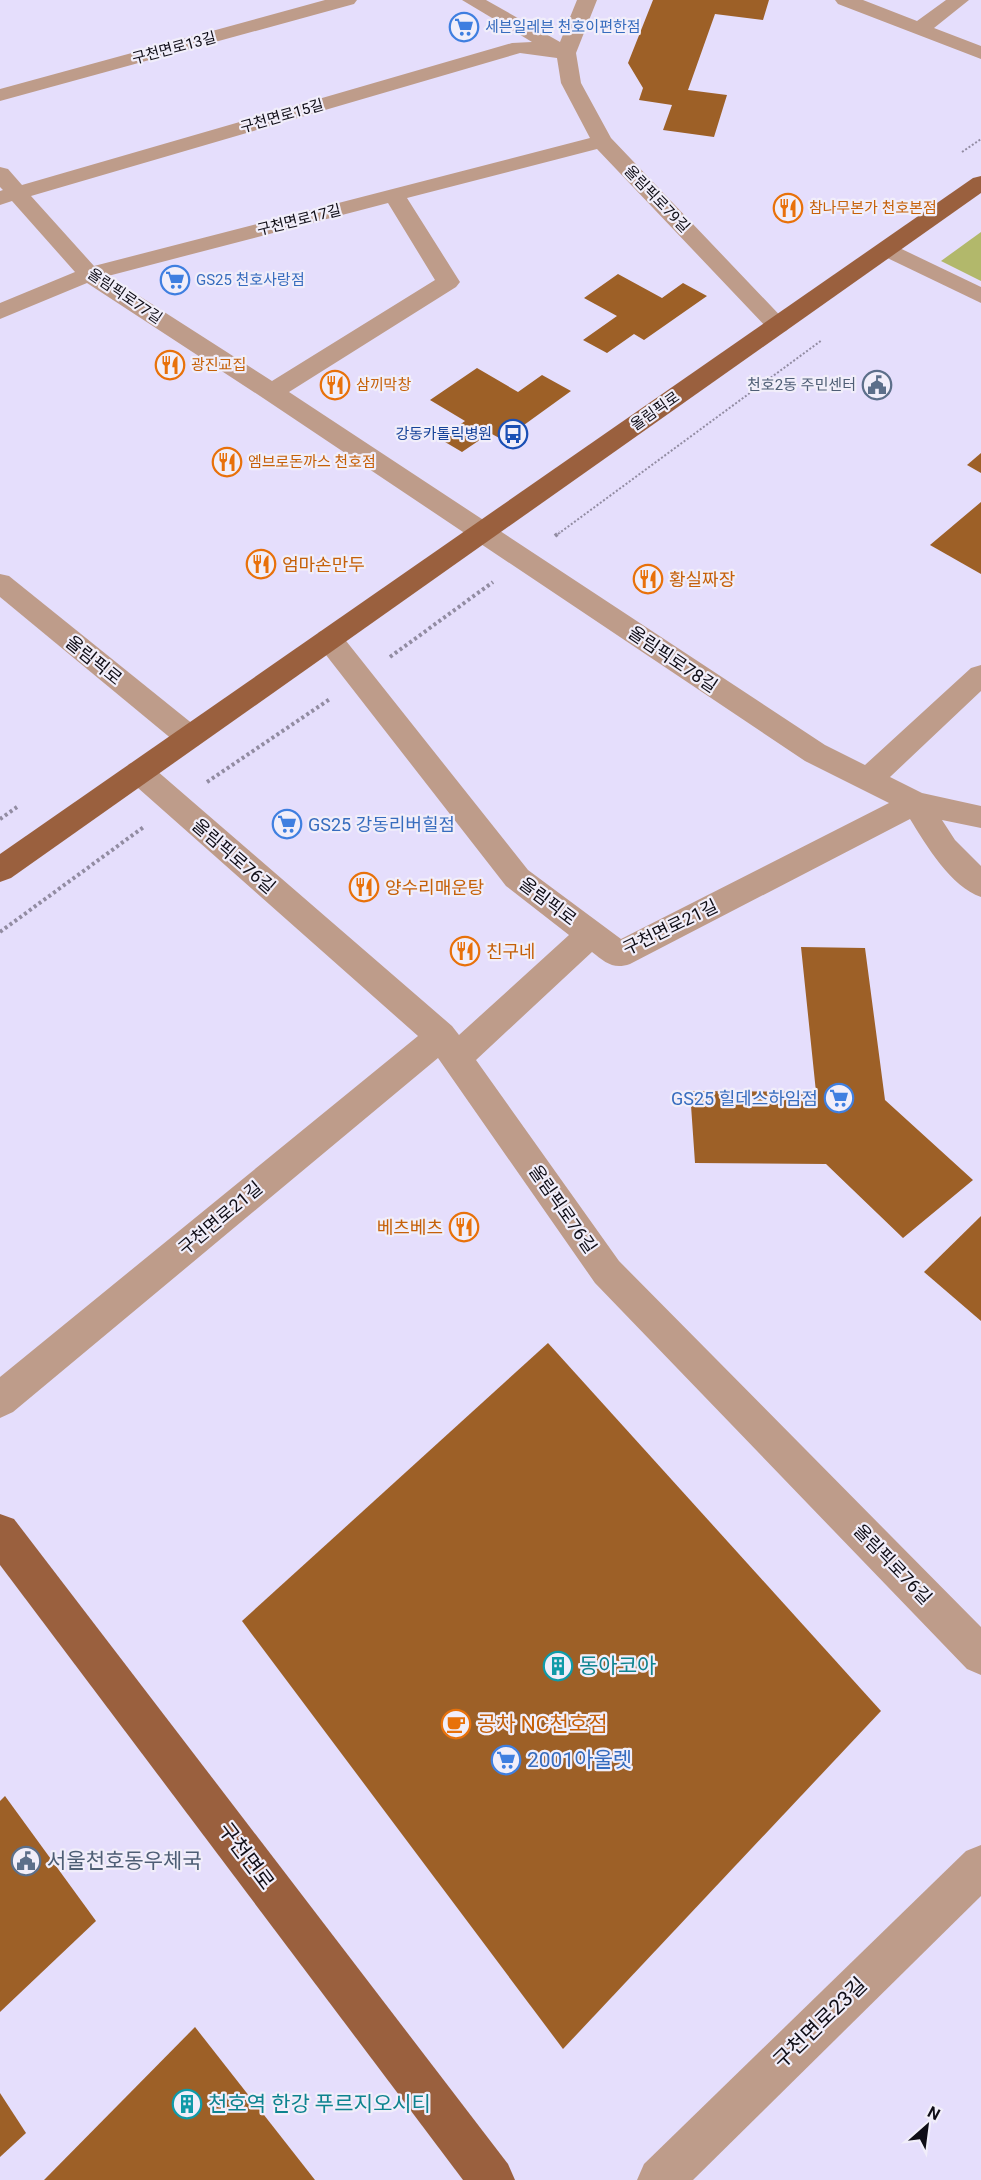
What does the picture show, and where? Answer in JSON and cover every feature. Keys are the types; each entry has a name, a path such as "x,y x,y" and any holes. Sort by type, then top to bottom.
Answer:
{"main road":[{"name":"올림픽로","path":"0,870 981,183"},
{"name":"구천면로","path":"0,1533 492,2180"}],"street":[{"name":"구천면로13길","path":"0,96 347,0"},
{"path":"472,0 566,53 587,0"},
{"path":"845,0 981,53"},
{"path":"918,30 959,0"},
{"name":"구천면로15길","path":"8,196 519,47 566,53"},
{"name":"올림픽로79길","path":"566,53 571,82 602,141 778,326"},
{"name":"구천면로17길","path":"0,312 89,274 602,141"},
{"name":"올림픽로77길","path":"0,174 8,196 89,274 273,392 482,533"},
{"path":"273,392 448,282 394,195"},
{"path":"887,249 981,296"},
{"name":"올림픽로78길","path":"482,533 815,753 915,803 981,817"},
{"name":"올림픽로","path":"0,583 189,737"},
{"name":"올림픽로","path":"329,639 517,878 591,934"},
{"path":"868,780 981,675"},
{"name":"올림픽로76길","path":"139,772 448,1047 607,1272 981,1655"},
{"path":"915,803 944,848 981,885"},
{"name":"구천면로21길","path":"0,1400 591,934 620,955 915,803"},
{"name":"구천면로23길","path":"660,2180 981,1866"}],"green space":[{"path":"981,232 981,281 941,261"}],"building":[{"path":"653,0 769,0 763,20 715,14 688,90 727,95 714,137 663,130 672,105 639,100 643,88 628,63"},
{"path":"618,274 662,298 683,283 707,296 644,340 634,334 607,353 583,340 617,316 584,298"},
{"path":"477,368 518,392 542,375 571,391 503,440 490,433 462,452 440,439 465,421 430,400"},
{"path":"981,453 981,473 967,465"},
{"path":"981,502 981,574 930,545"},
{"path":"801,947 865,948 885,1100 973,1180 903,1238 826,1164 695,1163 690,1091 816,1092"},
{"path":"981,1216 981,1321 924,1272"},
{"name":"동아코아","path":"548,1343 881,1711 563,2049 242,1621"},
{"name":"서울천호동우체국","path":"5,1796 96,1921 0,2012 0,1801"},
{"name":"천호역 한강 푸르지오시티","path":"195,2027 315,2180 44,2180"},
{"path":"0,2093 26,2133 0,2157"}],"place":[{"name":"세븐일레븐 천호이편한점","path":"464,27"},
{"name":"참나무본가 천호본점","path":"788,208"},
{"name":"GS25 천호사랑점","path":"175,280"},
{"name":"광진교집","path":"170,365"},
{"name":"삼끼막창","path":"335,385"},
{"name":"천호2동 주민센터","path":"877,385"},
{"name":"강동카톨릭병원","path":"513,434"},
{"name":"엠브로돈까스 천호점","path":"227,462"},
{"name":"엄마손만두","path":"261,564"},
{"name":"황실짜장","path":"648,579"},
{"name":"GS25 강동리버힐점","path":"287,824"},
{"name":"양수리매운탕","path":"364,887"},
{"name":"친구네","path":"465,951"},
{"name":"GS25 힐데스하임점","path":"839,1098"},
{"name":"베츠베츠","path":"464,1227"},
{"name":"동아코아","path":"558,1666"},
{"name":"공차 NC천호점","path":"456,1724"},
{"name":"2001아울렛","path":"506,1760"},
{"name":"서울천호동우체국","path":"26,1861"},
{"name":"천호역 한강 푸르지오시티","path":"187,2104"}]}
